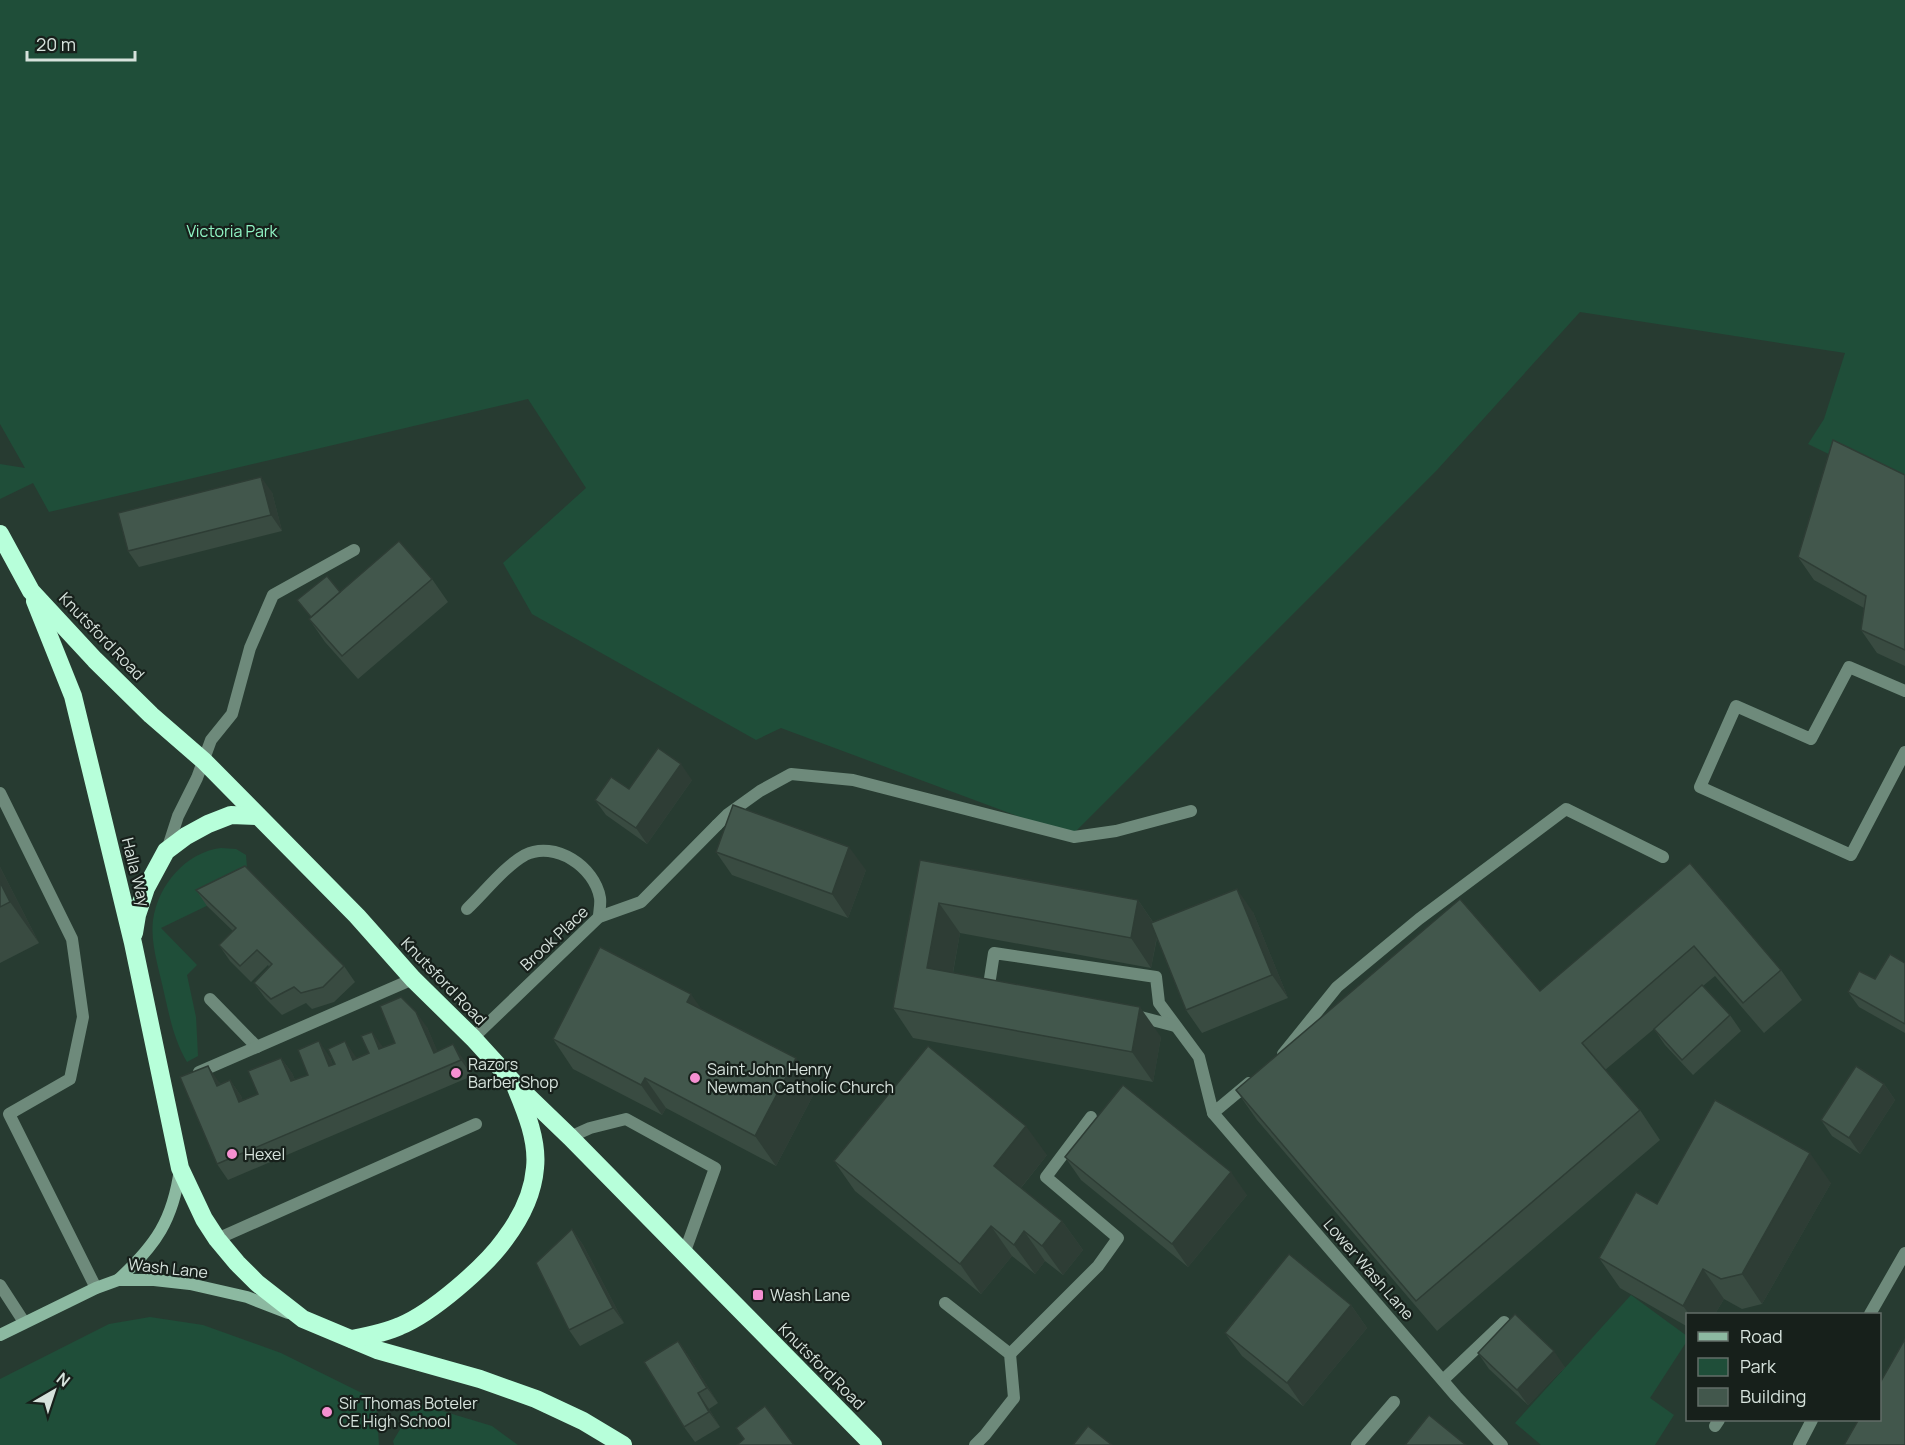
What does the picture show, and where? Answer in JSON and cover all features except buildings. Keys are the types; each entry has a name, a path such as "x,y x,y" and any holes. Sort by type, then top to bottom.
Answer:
{"highway":[{"name":"Knutsford Road","path":"0,534 31,591 95,660 151,715 204,761 357,916 413,979 473,1038 514,1084 570,1137 873,1445"},
{"name":"Halla Way","path":"31,591 73,696 133,944 180,1168 204,1220 217,1239"},
{"path":"133,944 136,915 146,888 166,851 186,836 231,815 258,816"},
{"path":"352,1339 402,1325 425,1312 476,1270 504,1240 519,1217 529,1193 535,1167 534,1145 514,1084"},
{"path":"217,1239 257,1283 303,1319 376,1350 480,1379 536,1399 583,1420 623,1445"}],"street":[{"path":"166,851 178,816 204,761 211,740 232,714 250,648 273,595 354,550"},
{"path":"1905,691 1849,667 1812,739 1736,706 1700,787 1851,855 1905,752"},
{"name":"Brook Place","path":"473,1038 599,917 641,902 728,814 760,791 791,774 853,780 1074,837 1116,831 1191,811"},
{"path":"0,793 72,939 83,1017 70,1079 4,1116 96,1288"},
{"path":"1273,1063 1282,1056 1337,987 1419,919 1566,809 1663,857"},
{"path":"467,909 526,854 550,851 576,861 595,884 600,898 599,917"},
{"path":"1010,991 989,985 994,953 1156,977 1159,1003 1199,1057 1213,1113 1256,1077"},
{"path":"199,1072 413,979"},
{"path":"210,999 257,1047"},
{"path":"1119,1013 1174,1026"},
{"name":"Lower Wash Lane","path":"1213,1113 1443,1380 1502,1445"},
{"path":"1010,1354 1098,1266 1118,1238 1046,1177 1091,1117"},
{"path":"570,1137 590,1128 626,1119 715,1168 684,1254"},
{"path":"217,1239 476,1124"},
{"name":"Halla Way","path":"118,1280 135,1265 164,1228 173,1205 180,1168"},
{"path":"1871,1313 1905,1253"},
{"name":"Wash Lane","path":"0,1335 96,1288 118,1280 154,1280 190,1284 247,1297 303,1319"},
{"path":"0,1285 24,1322"},
{"path":"945,1303 1010,1354 1014,1398 975,1445"},
{"path":"1443,1380 1504,1322"},
{"path":"1357,1445 1394,1402"},
{"path":"1799,1445 1811,1421"}],"green space":[{"name":"Victoria Park","path":"0,0 1905,0 1905,491 1808,444 1824,419 1845,353 1580,312 1437,470 1071,836 781,728 756,740 532,614 503,563 586,488 528,399 49,512 33,483 0,499 0,464 25,468 0,424"},
{"path":"221,848 236,849 246,855 247,868 256,882 161,928 197,965 187,975 196,1017 198,1056 187,1062 176,1038 169,1014 154,949 153,920 161,895 176,872 196,856"},
{"path":"1631,1295 1686,1335 1686,1343 1650,1398 1674,1415 1655,1445 1541,1445 1515,1423"},
{"path":"150,1317 203,1325 281,1353 376,1400 379,1445 0,1445 0,1379 109,1324"},
{"path":"416,1403 492,1426 518,1445 394,1445 393,1441"}],"place":[{"name":"Razors Barber Shop","path":"456,1073"},
{"name":"Saint John Henry Newman Catholic Church","path":"695,1078"},
{"name":"Hexel","path":"232,1154"},
{"name":"Wash Lane","path":"758,1295"},
{"name":"Sir Thomas Boteler CE High School","path":"327,1412"}]}
